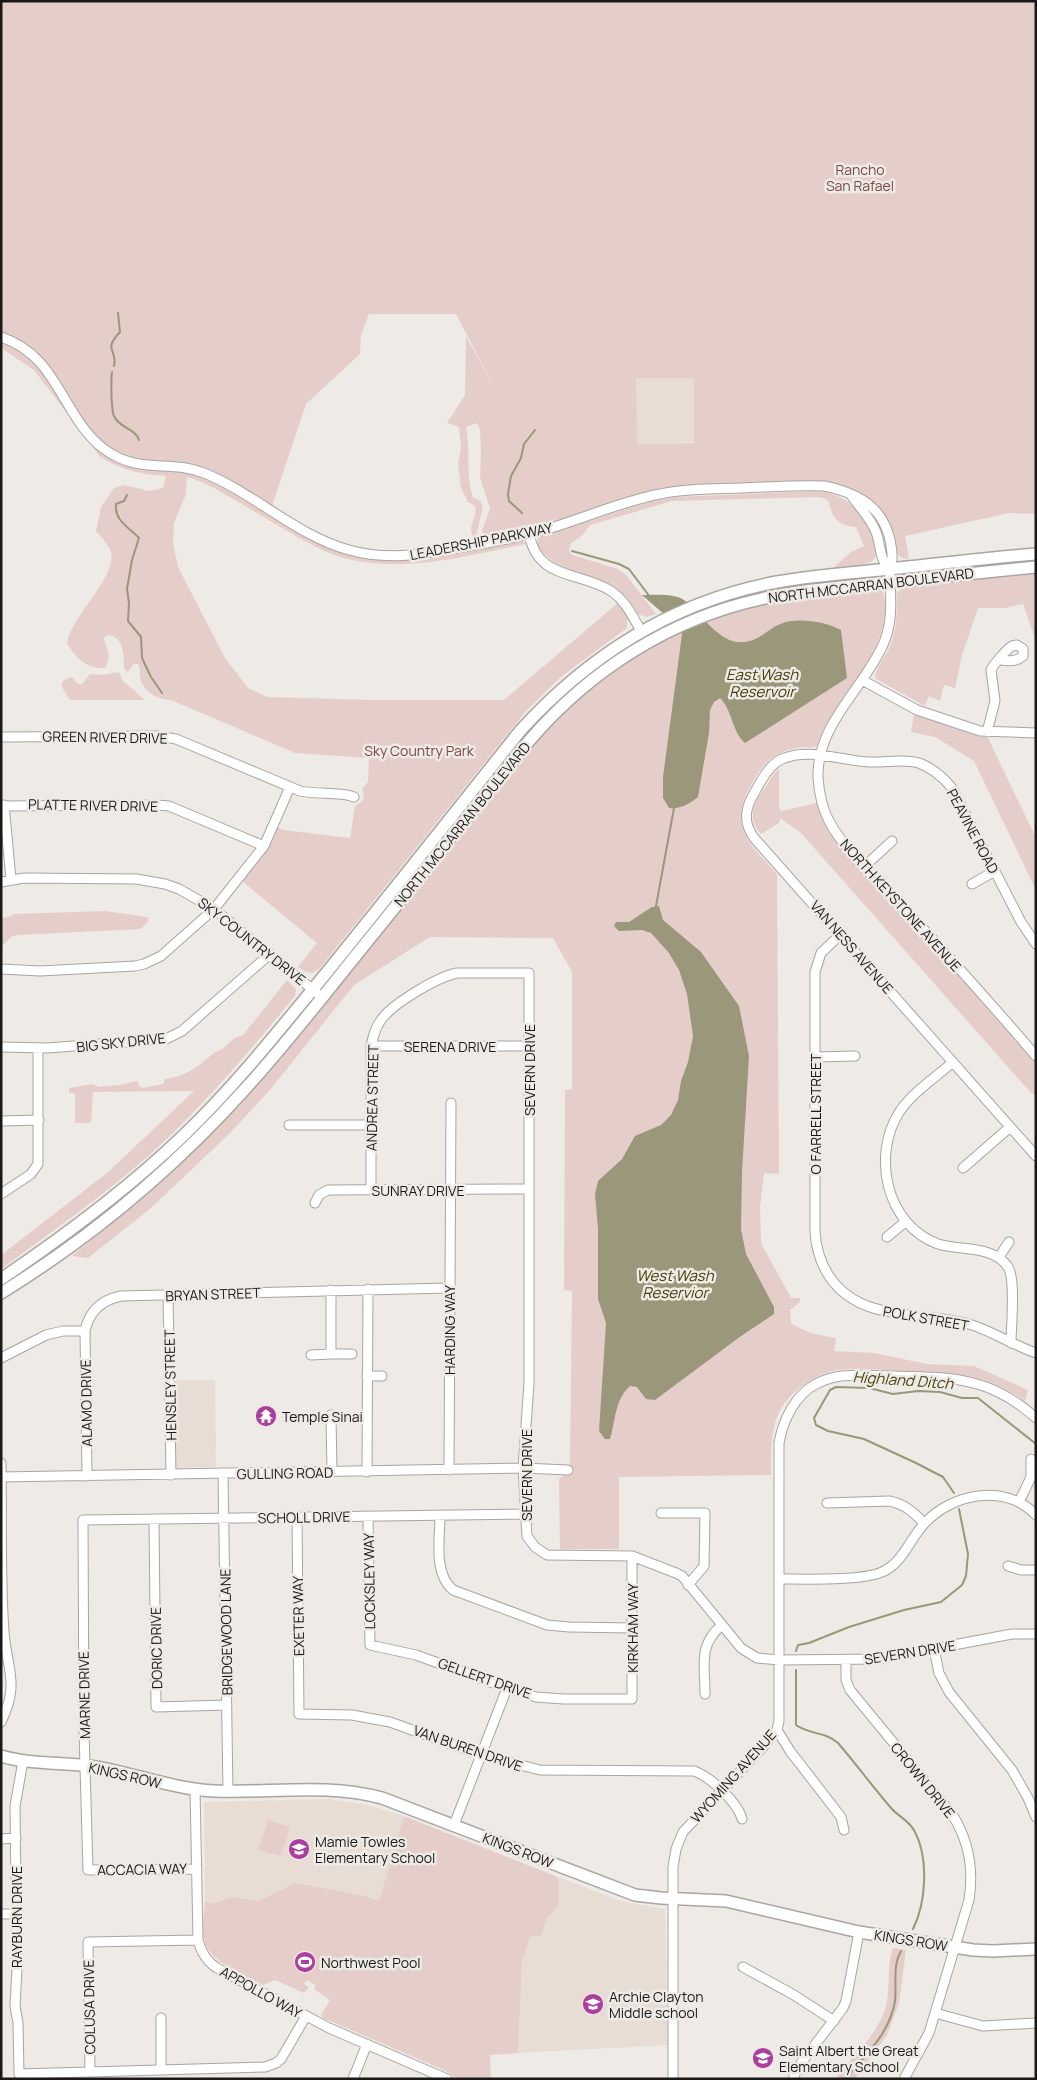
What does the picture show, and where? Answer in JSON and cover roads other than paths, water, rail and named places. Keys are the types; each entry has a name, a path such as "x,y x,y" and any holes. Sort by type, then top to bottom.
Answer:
{"main road":[{"name":"NORTH MCCARRAN BOULEVARD","path":"1,1279 62,1238 116,1196 209,1110 254,1060 530,720 575,677 617,645 661,620 702,603 752,588 806,578 1036,554"},
{"name":"NORTH MCCARRAN BOULEVARD","path":"1,1293 71,1246 124,1205 173,1163 224,1113 268,1063 544,724 583,686 630,652 693,620 740,604 803,591 1036,567"},
{"path":"648,642 650,631 661,620"},
{"path":"630,652 641,637 641,631"},
{"path":"116,1196 124,1205"},
{"name":"KINGS ROW","path":"1,1756 23,1761 85,1765 195,1789 228,1791 332,1790 354,1792 382,1798 627,1892 650,1897 726,1901 860,1932 954,1947 993,1952 1036,1949"}],"street":[{"name":"LEADERSHIP PARKWAY","path":"1,337 20,345 39,360 90,435 122,460 143,466 181,467 204,473 311,534 337,546 363,554 405,556 529,534 646,497 679,491 813,486 834,488 851,495 872,523 879,540 882,558 889,569"},
{"path":"529,534 537,555 549,567 563,574 603,586 617,595 624,602 641,631"},
{"name":"NORTH KEYSTONE AVENUE","path":"889,569 890,615 887,635 877,657 824,740 820,756 819,787 827,816 840,838 934,940 1036,1056"},
{"path":"987,732 995,701 991,670 993,665 1000,660"},
{"path":"862,680 917,710 987,732 1036,733"},
{"name":"GREEN RIVER DRIVE","path":"1,737 156,736 176,738 310,794 341,793 354,797"},
{"name":"VAN NESS AVENUE","path":"820,756 792,756 774,763 751,799 746,813 746,821 755,839 1036,1156"},
{"name":"PEAVINE ROAD","path":"820,756 868,762 912,761 938,773 952,788 1025,930 1036,944"},
{"path":"1,969 40,971 144,964 161,956 214,910 264,846 290,787"},
{"path":"2,806 11,880"},
{"name":"PLATTE RIVER DRIVE","path":"2,806 169,806 264,846"},
{"path":"865,866 892,841"},
{"path":"972,884 995,871"},
{"name":"SKY COUNTRY DRIVE","path":"1,882 11,880 119,878 150,880 179,889 214,910 322,997"},
{"name":"O FARRELL STREET","path":"841,934 820,953 816,965 816,1241 824,1268 832,1281 845,1294"},
{"name":"BIG SKY DRIVE","path":"1,1046 38,1049 166,1039 182,1031 270,954"},
{"name":"ANDREA STREET","path":"371,1190 371,1046 375,1029 385,1015 438,979 457,973 529,973"},
{"name":"SEVERN DRIVE","path":"529,973 529,1383 523,1468 526,1529 531,1542 540,1552 547,1555 632,1556 676,1573 741,1648 751,1656 780,1660 879,1659 1012,1634 1036,1634"},
{"name":"SERENA DRIVE","path":"371,1046 529,1046"},
{"path":"1,1194 31,1174 38,1164 38,1049"},
{"path":"815,1057 855,1056"},
{"path":"954,1062 905,1105 896,1118 889,1136 886,1155 888,1186 896,1207 905,1222 920,1234 938,1244 986,1252 999,1257 1008,1268 1012,1279 1011,1343"},
{"name":"HARDING WAY","path":"449,1470 451,1103"},
{"path":"1,1121 39,1120"},
{"path":"289,1125 371,1125"},
{"path":"963,1168 1010,1127"},
{"name":"SUNRAY DRIVE","path":"315,1203 319,1195 328,1190 451,1191 528,1189"},
{"path":"887,1237 905,1222"},
{"path":"999,1257 1009,1242"},
{"name":"BRYAN STREET","path":"85,1331 94,1310 113,1298 331,1290 449,1288"},
{"path":"367,1472 368,1289"},
{"path":"331,1290 331,1354"},
{"name":"POLK STREET","path":"845,1294 873,1309 969,1324 1036,1353"},
{"name":"HENSLEY STREET","path":"168,1295 171,1475"},
{"path":"1,1358 46,1335 64,1331 85,1331"},
{"name":"ALAMO DRIVE","path":"85,1331 87,1476"},
{"path":"311,1355 352,1354"},
{"path":"367,1376 382,1376"},
{"name":"WYOMING AVENUE","path":"673,2079 674,1859 679,1840 689,1824 777,1730 780,1712 781,1433 791,1408 817,1383 841,1376 956,1379 996,1391 1019,1404 1036,1418"},
{"path":"331,1415 332,1472"},
{"path":"1019,1502 1031,1477 1031,1459"},
{"path":"1,1463 4,1633 12,1680 10,1701 1,1722"},
{"name":"GULLING ROAD","path":"2,1477 523,1468 568,1470"},
{"name":"BRIDGEWOOD LANE","path":"223,1474 228,1791"},
{"path":"780,1579 867,1576 883,1572 897,1562 924,1523 948,1506 969,1497 1001,1496 1019,1502 1036,1515"},
{"path":"827,1503 897,1502 912,1510 924,1523"},
{"path":"661,1513 705,1513 704,1566 688,1585"},
{"name":"SCHOLL DRIVE","path":"83,1520 525,1514"},
{"path":"440,1515 440,1570 445,1582 453,1590 547,1625 632,1628"},
{"name":"LOCKSLEY WAY","path":"368,1516 370,1645"},
{"name":"EXETER WAY","path":"296,1517 299,1714"},
{"name":"DORIC DRIVE","path":"154,1519 156,1707 226,1705"},
{"name":"MARNE DRIVE","path":"83,1520 88,1870"},
{"name":"KIRKHAM WAY","path":"632,1556 632,1699"},
{"path":"1008,1566 1021,1570 1036,1570"},
{"path":"705,1694 706,1645 713,1633 722,1625"},
{"name":"GELLERT DRIVE","path":"370,1645 416,1654 536,1697 552,1699 632,1699"},
{"path":"934,1649 939,1673 948,1692 1012,1770 1028,1798 1036,1817"},
{"name":"CROWN DRIVE","path":"846,1660 846,1680 850,1690 952,1814 965,1837 971,1861 971,1887 935,2013 926,2040 904,2079"},
{"path":"454,1825 507,1688"},
{"name":"VAN BUREN DRIVE","path":"299,1714 352,1715 390,1722 481,1755 540,1770 694,1771 706,1776 739,1809 742,1819"},
{"path":"777,1730 790,1751 841,1817 844,1830"},
{"name":"RAYBURN DRIVE","path":"23,1761 16,1806 17,1914 15,2006 18,2023 19,2074 90,2072"},
{"name":"APPOLLO WAY","path":"195,1789 198,1940 202,1954 212,1965 306,2016 447,2079"},
{"path":"1,1838 16,1838"},
{"name":"ACCACIA WAY","path":"88,1870 196,1869"},
{"path":"1,1914 17,1914"},
{"path":"794,2079 798,2067 846,2001 860,1932"},
{"name":"COLUSA DRIVE","path":"90,2072 88,1942 198,1940"},
{"path":"743,1967 834,2020"},
{"path":"935,2013 983,2026 1036,2023"},
{"path":"90,2072 271,2066 282,2059 306,2016"},
{"path":"161,2018 161,2070"},
{"path":"353,2079 366,2044"}],"water":[{"name":"East Wash Reservoir","path":"642,595 664,595 680,598 690,605 715,631 737,642 758,638 779,624 786,622 800,620 835,627 841,630 847,678 745,743 737,733 724,703 720,698 714,702 710,710 709,733 698,797 685,806 669,808 663,798 663,777 682,634 677,621 665,615"},
{"name":"West Wash Reservior","path":"659,906 663,920 701,952 739,1006 749,1056 742,1172 741,1229 746,1254 774,1307 774,1314 655,1400 646,1399 637,1387 630,1386 618,1404 610,1439 605,1439 599,1431 606,1323 598,1299 598,1229 595,1194 598,1181 622,1159 635,1136 661,1125 671,1115 678,1100 693,1036 687,994 679,970 669,953 651,933 642,930 619,931 614,926 616,922 629,922 652,907"}],"waterway":[{"path":"114,366 115,360 111,347 120,332 118,313"},
{"path":"112,372 111,388 114,416 119,423 134,433 139,440"},
{"path":"522,513 509,501 508,494 511,476 521,458 524,444 535,430"},
{"path":"127,495 124,501 116,504 117,515 139,538 132,560 127,589 129,603 128,621 141,637 142,658 151,677 162,693"},
{"path":"572,551 619,564 629,569 650,597"},
{"path":"656,906 674,808"},
{"name":"Highland Ditch","path":"954,1493 943,1477 916,1463 864,1439 828,1431 816,1425 814,1418 830,1390 836,1387 869,1388 893,1394 918,1391 940,1392 962,1398 978,1398 1036,1444"},
{"name":"Highland Ditch","path":"796,1651 798,1645 809,1643 849,1627 904,1610 941,1602 962,1585 966,1576 968,1554 959,1509"},
{"name":"Highland Ditch","path":"796,1670 796,1725 833,1739 838,1743 891,1808 915,1832 922,1855 924,1881 921,1907 913,1929"},
{"name":"Highland Ditch","path":"845,2079 876,2043 888,2023 895,2001 896,1969 901,1951"}],"place":[{"name":"Temple Sinai","path":"266,1416"},
{"name":"Mamie Towles Elementary School","path":"299,1849"},
{"name":"Northwest Pool","path":"305,1962"},
{"name":"Archie Clayton Middle school","path":"593,2004"},
{"name":"Saint Albert the Great Elementary School","path":"763,2058"}],"park label":[{"name":"Rancho San Rafael","path":"860,177"},
{"name":"Sky Country Park","path":"419,750"}]}
